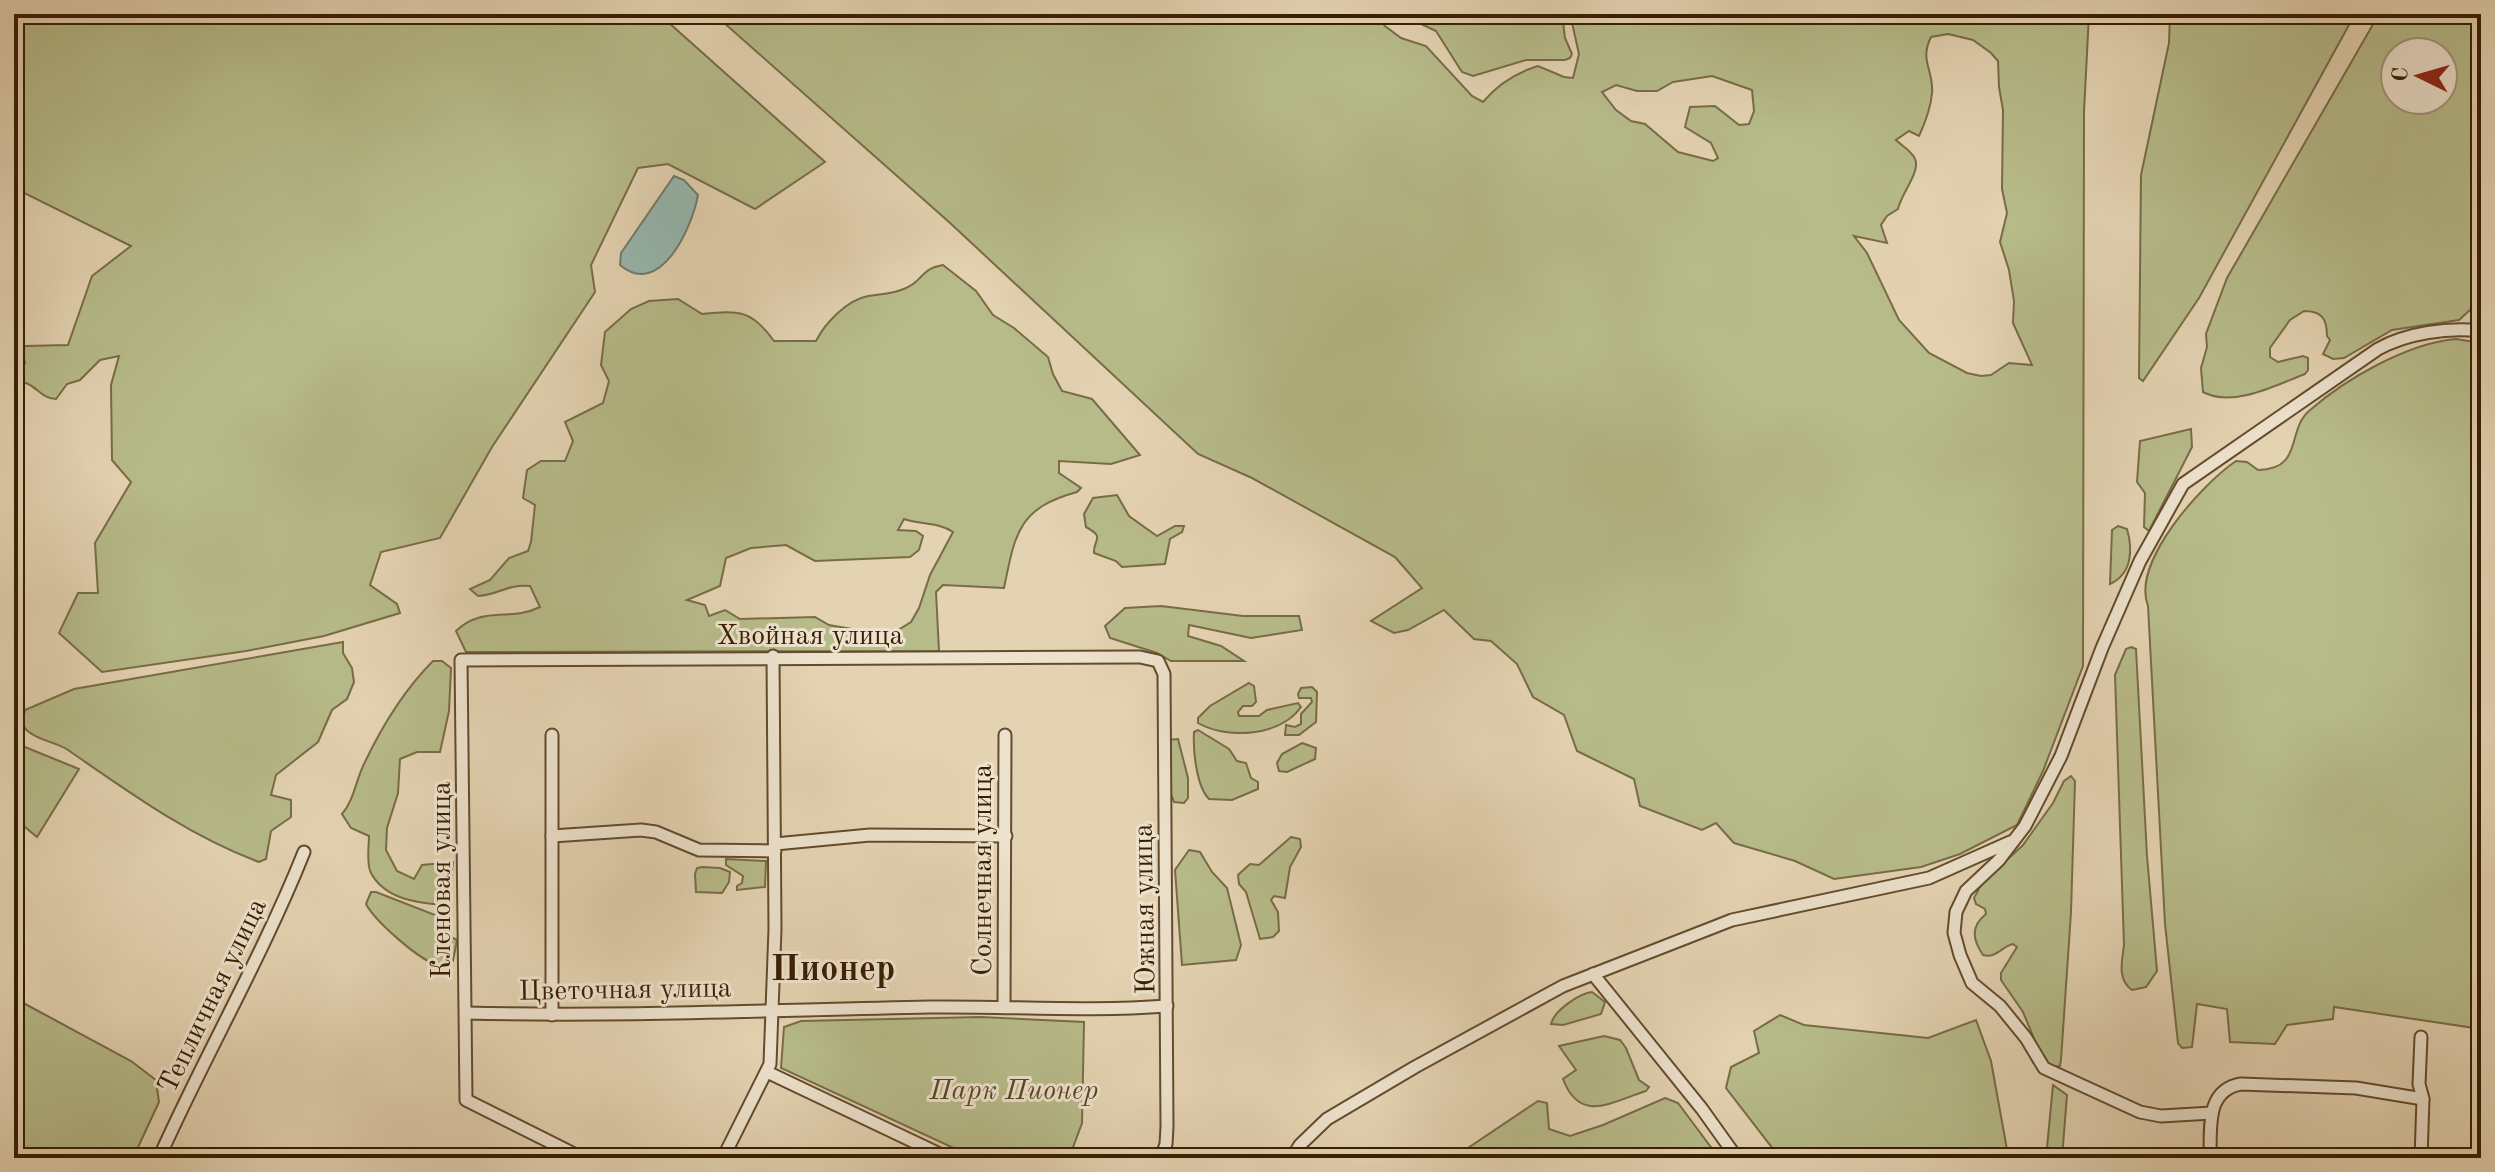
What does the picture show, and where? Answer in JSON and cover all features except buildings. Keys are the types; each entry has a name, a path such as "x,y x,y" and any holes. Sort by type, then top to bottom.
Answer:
{"street":[{"path":"2212,1113 2161,1116 2140,1112 2044,1068 2026,1038 2000,1006 1972,983 1954,933 1956,912 1966,891 1999,860 2025,826 2061,756 2102,648 2140,561 2183,484 2395,340 2415,335 2481,331"},
{"path":"723,1158 770,1064 775,848 773,656"},
{"name":"Хвойная улица","path":"461,660 773,656 914,659 1140,657 1158,661"},
{"name":"Кленовая улица","path":"461,660 466,1100 582,1158"},
{"name":"Южная улица","path":"1158,661 1164,674 1167,1006 1167,1127 1161,1158"},
{"path":"552,735 552,1015"},
{"name":"Солнечная улица","path":"1004,1006 1005,735"},
{"path":"552,836 641,830 656,832 699,850 775,848 870,835 1006,836"},
{"path":"1292,1158 1300,1145 1327,1119 1563,986 1732,920 1929,878 2014,840"},
{"name":"Тепличная улица","path":"159,1158 190,1088 285,899 304,852"},
{"path":"1593,974 1702,1109 1737,1158"},
{"name":"Цветочная улица","path":"466,1013 552,1015 1167,1006"},
{"path":"2421,1037 2421,1158"},
{"path":"767,1072 948,1158"},
{"path":"2210,1158 2212,1113 2223,1089 2241,1084 2356,1088 2423,1099"}],"green space":[{"path":"14,14 659,14 825,162 755,209 668,164 638,168 591,265 595,292 492,447 440,538 381,552 370,585 397,604 400,613 324,636 102,672 59,633 78,593 98,593 95,543 131,482 112,460 111,385 119,356 100,360 80,380 67,384 56,399 45,396 27,383 14,381 14,368 25,363 22,352 25,346 68,345 92,276 131,246 14,188"},
{"path":"714,14 1375,14 1401,38 1426,46 1472,96 1483,102 1508,80 1538,66 1573,78 1579,54 1570,14 2089,14 2084,112 2083,666 2043,771 2017,825 1960,854 1921,867 1834,879 1795,861 1734,843 1716,823 1702,830 1640,806 1634,779 1577,751 1564,715 1533,697 1517,664 1491,641 1474,639 1444,610 1408,630 1394,633 1371,621 1422,588 1395,557 1252,478 1198,454 949,222","holes":["1948,34 1973,40 1998,61 2003,110 2002,189 2007,213 2000,242 2014,301 2013,323 2032,365 2009,363 1991,375 1967,373 1929,353 1899,320 1867,253 1854,236 1887,243 1881,225 1887,216 1898,209 1916,164 1911,153 1896,140 1909,131 1919,136 1932,93 1926,53 1928,45 1931,37","1712,76 1752,90 1754,111 1749,124 1739,125 1715,106 1690,107 1685,127 1711,143 1718,158 1713,161 1678,152 1645,124 1631,121 1616,110 1602,92 1616,85 1637,91 1657,91 1673,82"]},
{"path":"1400,14 1562,14 1565,38 1572,54 1565,60 1526,60 1473,76 1462,72 1436,31"},
{"path":"2170,14 2355,14 2199,298 2143,381 2139,378 2141,175 2169,43"},
{"path":"2379,14 2481,14 2481,294 2471,309 2459,320 2392,330 2344,358 2333,359 2323,354 2330,340 2324,321 2319,314 2304,311 2290,320 2270,348 2270,357 2278,362 2303,356 2308,358 2308,370 2268,389 2241,396 2215,396 2203,392 2201,368 2207,347 2206,334 2227,278"},
{"path":"943,265 976,291 993,315 1014,328 1048,357 1062,391 1092,399 1140,455 1111,464 1059,461 1059,473 1081,488 1042,506 1022,526 1016,538 1004,588 943,585 936,592 939,651 466,652 456,631 466,623 476,618 540,607 530,586 515,586 478,596 470,589 490,580 509,558 528,551 535,505 523,498 527,470 541,461 565,461 573,441 565,422 603,403 609,381 601,365 605,332 631,309 649,301 678,299 702,314 744,314 759,323 774,341 816,341 831,320 852,302 901,290","holes":["904,519 953,532 930,575 919,608 911,622 898,630 852,629 829,625 815,617 740,619 725,610 709,616 705,605 687,600 720,586 726,558 751,548 786,545 815,561 910,557 919,550 923,536 916,531 898,530"]},
{"path":"2456,339 2481,343 2481,1029 2334,1007 2333,1019 2287,1025 2275,1044 2230,1042 2227,1009 2197,1004 2192,1047 2182,1048 2178,1043 2165,924 2146,588 2150,568 2159,547 2189,505 2236,461 2247,462 2258,470 2282,463 2292,448 2302,419 2340,387 2398,355"},
{"path":"2191,429 2192,447 2149,531 2144,527 2145,493 2137,482 2140,441"},
{"path":"1117,495 1129,516 1157,536 1175,526 1184,526 1182,532 1170,539 1165,564 1122,567 1116,561 1094,553 1097,536 1086,527 1084,514 1093,498"},
{"path":"2118,526 2127,529 2129,561 2123,574 2110,584 2112,530"},
{"path":"1161,606 1243,616 1299,616 1302,630 1251,638 1189,625 1188,636 1221,646 1244,661 1171,661 1157,653 1110,638 1105,626 1125,608"},
{"path":"343,642 343,653 352,668 354,682 347,699 332,710 318,742 276,775 271,795 291,800 291,817 271,831 266,859 259,862 184,826 68,750 33,735 24,725 25,710 74,689"},
{"path":"2126,649 2136,649 2147,856 2157,971 2146,987 2132,990 2124,981 2122,970 2124,945 2115,675"},
{"path":"433,661 442,661 451,668 449,711 440,752 417,752 400,759 398,793 387,828 386,850 397,871 414,879 422,865 453,862 451,882 443,905 412,901 384,889 369,869 369,836 351,828 342,814 386,722 403,696"},
{"path":"1249,683 1254,686 1256,702 1252,706 1243,706 1238,712 1239,716 1259,716 1267,710 1298,703 1301,707 1281,724 1253,732 1224,732 1198,723 1198,718 1210,706"},
{"path":"1312,687 1317,692 1316,722 1299,735 1285,735 1286,725 1295,727 1301,724 1301,714 1312,702 1311,698 1299,698 1301,688"},
{"path":"1198,730 1229,749 1237,761 1246,763 1251,778 1258,782 1258,789 1232,800 1209,799 1196,767 1194,732"},
{"path":"1178,739 1188,778 1188,798 1184,803 1174,802 1170,791 1167,740"},
{"path":"1302,743 1316,748 1315,759 1287,772 1279,771 1277,763 1282,754"},
{"path":"20,745 79,769 37,837 14,818 14,746"},
{"path":"2071,776 2075,781 2071,912 2061,1060 2060,1066 2050,1068 2043,1060 2023,1012 2001,980 2001,973 2017,947 2013,944 1992,955 1983,955 1975,933 1978,923 1986,914 1974,898 1982,883 2023,845 2053,803 2064,781"},
{"path":"1291,837 1300,839 1301,847 1290,867 1285,898 1274,896 1271,900 1278,912 1279,931 1273,937 1260,939 1238,875 1250,864 1259,865"},
{"path":"1189,850 1200,852 1212,872 1227,888 1241,945 1236,960 1182,965 1175,870"},
{"path":"726,859 766,861 765,887 737,890 743,876 726,865"},
{"path":"697,868 730,872 729,882 722,893 696,892 695,874"},
{"path":"371,892 435,915 442,932 457,940 453,961 444,965 434,964 396,937 366,904"},
{"path":"1592,992 1605,1002 1601,1014 1563,1025 1551,1024 1567,1004"},
{"path":"14,998 131,1061 156,1080 159,1102 133,1158 14,1158"},
{"path":"1780,1015 1804,1025 1928,1038 1976,1020 1991,1061 2011,1158 1780,1158 1726,1088 1731,1067 1759,1053 1754,1031"},
{"name":"Парк Пионер","path":"981,1017 1084,1022 1082,1123 1069,1158 975,1158 781,1068 784,1027 801,1021"},
{"path":"1604,1036 1620,1040 1639,1080 1649,1087 1646,1091 1609,1104 1588,1105 1570,1093 1563,1079 1576,1070 1559,1046"},
{"path":"2053,1085 2067,1095 2062,1158 2046,1158"},
{"path":"1665,1098 1678,1103 1719,1158 1453,1158 1538,1101 1547,1103 1549,1129 1570,1136"}],"water":[{"path":"674,176 684,180 698,195 689,225 672,255 661,266 648,273 635,273 620,265 621,253"}],"district":[{"name":"Пионер","path":"833,967"}]}
